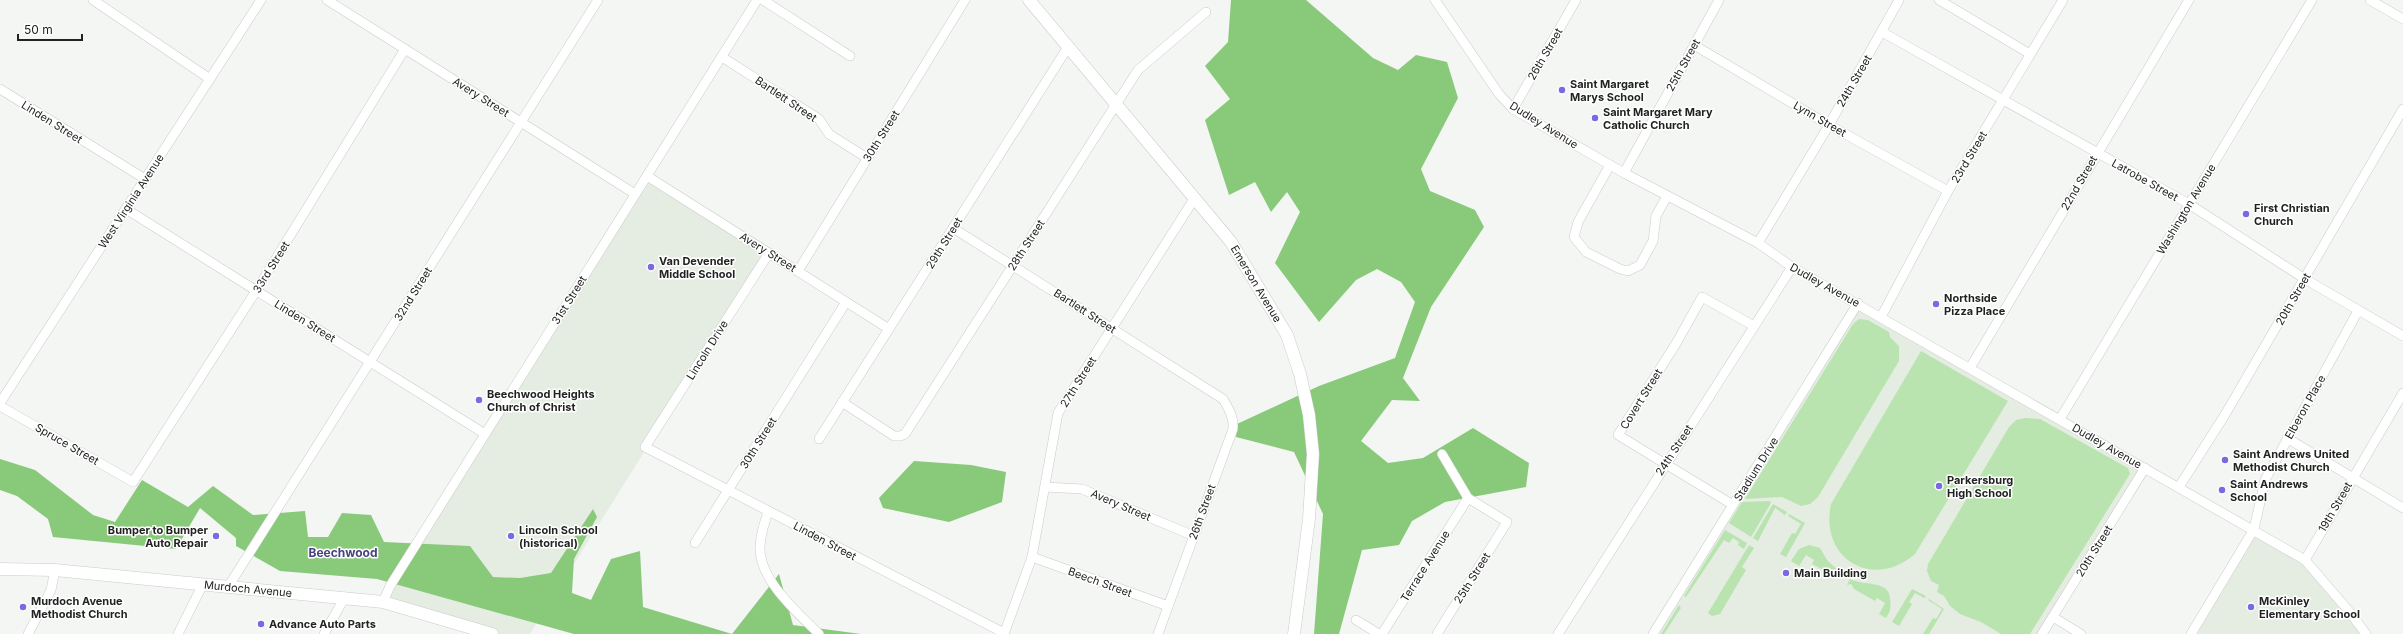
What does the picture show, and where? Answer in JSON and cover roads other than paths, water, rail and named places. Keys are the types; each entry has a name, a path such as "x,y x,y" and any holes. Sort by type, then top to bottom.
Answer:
{"main road":[{"name":"Emerson Avenue","path":"1029,0 1231,242 1245,262 1287,335 1300,374 1309,415 1313,454 1309,519 1294,634"},
{"name":"Murdoch Avenue","path":"0,569 55,570 345,597 383,602 468,631 492,634"}],"street":[{"path":"93,0 210,79"},
{"name":"West Virginia Avenue","path":"0,403 261,0"},
{"name":"Avery Street","path":"327,0 635,194"},
{"name":"32nd Street","path":"228,587 598,0"},
{"name":"31st Street","path":"383,602 390,586 757,0"},
{"path":"763,0 850,56"},
{"name":"30th Street","path":"798,271 965,0"},
{"name":"Dudley Avenue","path":"1435,0 1498,94 1513,109 1610,165 1758,244 1792,268 1858,303 2305,560 2348,610 2364,633"},
{"name":"26th Street","path":"1513,109 1576,0"},
{"name":"25th Street","path":"1624,172 1719,0"},
{"name":"24th Street","path":"1758,244 1882,32 1899,0"},
{"path":"1939,0 2030,54"},
{"name":"23rd Street","path":"1881,317 1948,191 2061,0"},
{"name":"22nd Street","path":"1970,368 2097,153 2190,0"},
{"name":"Washington Avenue","path":"2060,419 2312,0"},
{"path":"2370,0 2403,19"},
{"name":"28th Street","path":"842,402 894,436 905,434 1138,70 1206,12"},
{"name":"Latrobe Street","path":"1882,32 2189,204 2305,279 2403,336"},
{"name":"Lynn Street","path":"1694,45 1828,125 1948,191"},
{"name":"29th Street","path":"819,439 1068,47"},
{"name":"33rd Street","path":"133,482 256,291 405,49"},
{"name":"Bartlett Street","path":"722,56 819,119 829,134 867,158"},
{"name":"Linden Street","path":"0,89 145,179"},
{"name":"20th Street","path":"2178,487 2226,413 2403,109"},
{"path":"1610,165 1578,222 1574,236 1586,252 1620,270 1628,271 1640,265 1654,241 1656,216 1667,196"},
{"name":"Avery Street","path":"647,176 889,329"},
{"name":"27th Street","path":"1004,634 1032,557 1058,413 1194,199"},
{"name":"Linden Street","path":"126,209 485,434"},
{"name":"Bartlett Street","path":"953,228 1216,395"},
{"name":"Lincoln Drive","path":"646,447 769,253"},
{"name":"24th Street","path":"1558,634 1665,464 1792,268"},
{"name":"Covert Street","path":"1733,505 1618,435 1677,342 1702,297 1754,326"},
{"name":"30th Street","path":"695,543 846,302"},
{"name":"Stadium Drive","path":"1653,634 1858,303"},
{"name":"Elberon Place","path":"2254,530 2265,480 2358,311"},
{"name":"19th Street","path":"2305,560 2403,393"},
{"name":"26th Street","path":"1158,634 1233,429 1230,409 1223,399 1216,395"},
{"name":"Spruce Street","path":"0,406 133,482"},
{"path":"2287,438 2403,508"},
{"name":"Linden Street","path":"646,447 1004,634"},
{"path":"1442,454 1468,498"},
{"name":"20th Street","path":"2042,634 2145,468"},
{"name":"Avery Street","path":"1045,487 1082,489 1194,536"},
{"name":"25th Street","path":"1438,634 1507,522 1468,498"},
{"name":"Terrace Avenue","path":"1381,634 1468,498"},
{"path":"768,511 760,546 761,560 777,589 792,607 820,634"},
{"path":"2191,634 2254,530"},
{"name":"Beech Street","path":"1032,557 1168,606"},
{"path":"28,634 51,590 55,570"},
{"path":"178,634 203,584"},
{"path":"324,634 345,597"},
{"path":"2053,617 2081,634"},
{"path":"1356,620 1381,634"}],"place":[{"name":"Saint Margaret Marys School","path":"1562,90"},
{"name":"Saint Margaret Mary Catholic Church","path":"1595,118"},
{"name":"First Christian Church","path":"2246,214"},
{"name":"Van Devender Middle School","path":"651,267"},
{"name":"Northside Pizza Place","path":"1936,304"},
{"name":"Beechwood Heights Church of Christ","path":"479,400"},
{"name":"Saint Andrews United Methodist Church","path":"2225,460"},
{"name":"Parkersburg High School","path":"1939,486"},
{"name":"Saint Andrews School","path":"2222,490"},
{"name":"Bumper to Bumper Auto Repair","path":"216,536"},
{"name":"Lincoln School (historical)","path":"511,536"},
{"name":"Main Building","path":"1786,573"},
{"name":"Murdoch Avenue Methodist Church","path":"23,607"},
{"name":"McKinley Elementary School","path":"2251,607"},
{"name":"Advance Auto Parts","path":"261,624"}],"district":[{"name":"Beechwood","path":"343,552"}]}
